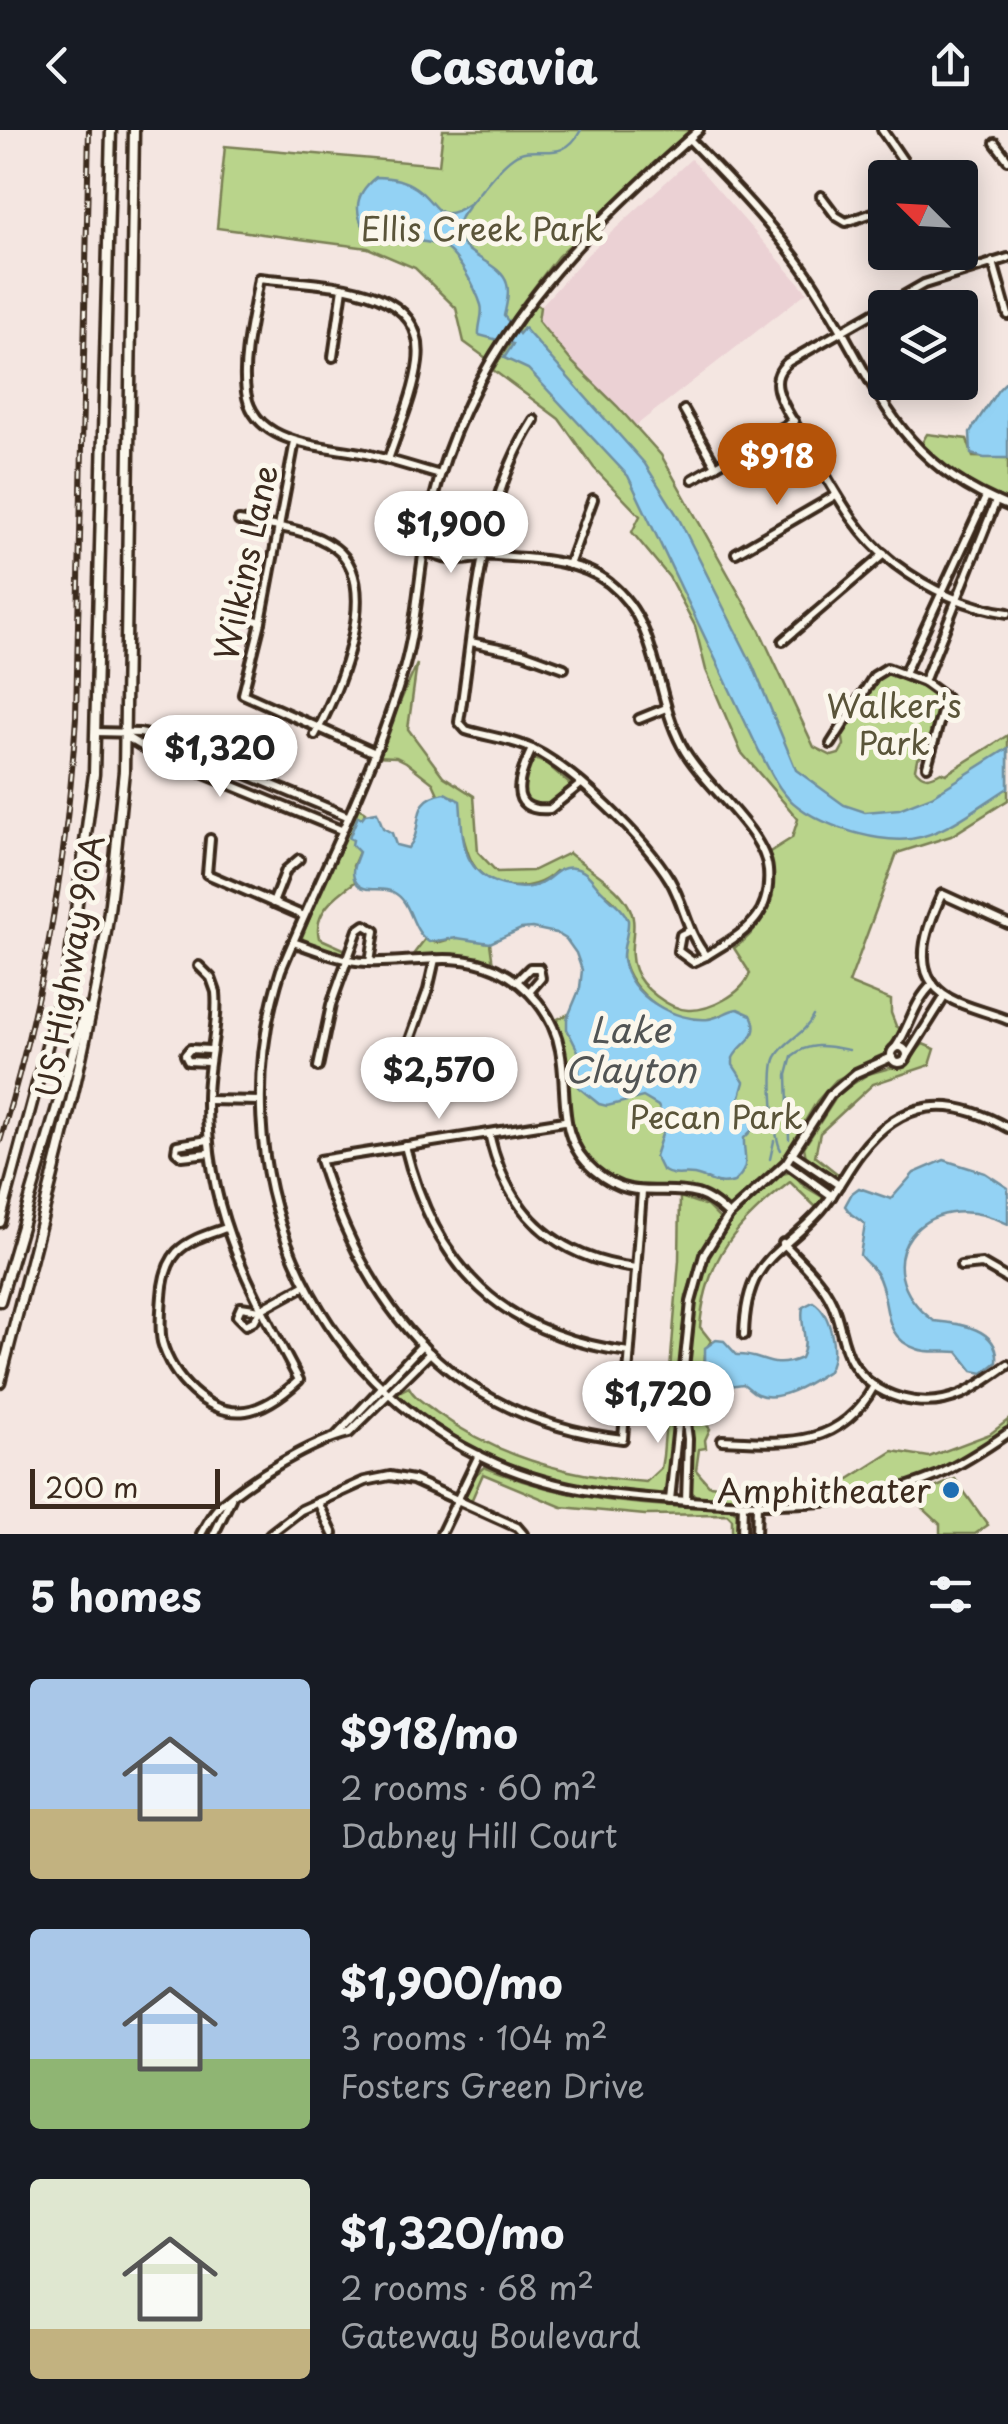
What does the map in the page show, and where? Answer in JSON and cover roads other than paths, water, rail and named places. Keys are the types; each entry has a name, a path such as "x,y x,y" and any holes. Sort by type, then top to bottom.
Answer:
{"main road":[{"name":"US Highway 90A","path":"0,1222 70,964 90,818 96,732 111,130"},
{"name":"US Highway 90A","path":"0,1382 72,1100 116,853 124,735 134,130"},
{"path":"0,1301 97,976"}],"street":[{"path":"699,130 578,244 517,318 467,409 440,475 405,665 270,1008 262,1054 260,1101 262,1147 272,1198 304,1286 347,1349 382,1387 431,1427 478,1456 524,1475 574,1489 670,1500 757,1504 853,1499 903,1488 952,1468 1008,1434"},
{"path":"882,130 902,160"},
{"path":"689,139 798,262 901,432 948,476 1008,506"},
{"path":"995,143 1008,160"},
{"path":"822,196 836,216 846,222 868,215"},
{"path":"915,290 1008,258"},
{"path":"994,262 1008,315"},
{"path":"388,460 416,369 416,337 408,320 392,303 367,292 259,278 245,381 248,401 260,422 279,436 295,441 440,475"},
{"path":"333,357 342,288"},
{"path":"868,318 788,362 779,373 779,393 856,526 884,554 942,593 1008,613"},
{"path":"684,410 716,466"},
{"path":"534,420 499,492 484,555 458,722 466,730 532,749 581,784 659,864 682,903 689,930 706,956"},
{"path":"692,479 794,421"},
{"name":"Wilkins Lane","path":"295,441 261,622 243,694 317,732"},
{"path":"736,553 836,494"},
{"path":"904,674 986,497"},
{"path":"568,565 593,499"},
{"path":"924,682 996,501"},
{"path":"239,522 279,527 318,538 349,562 357,583 356,615 349,650 317,732 373,752"},
{"path":"424,547 436,542 475,549 484,555 568,565 603,579 637,612 652,647 666,708 690,761 748,829 766,860 766,890 756,919 744,933 693,962 678,951 679,940 689,930"},
{"path":"424,547 432,555 470,562 484,555"},
{"path":"784,641 884,554"},
{"path":"234,614 261,622"},
{"path":"472,642 523,653 564,668"},
{"path":"831,744 879,670 887,668 924,682 946,698 927,766"},
{"path":"639,719 666,708"},
{"path":"96,732 157,737 347,816"},
{"path":"124,735 153,753 341,830"},
{"path":"532,749 518,787 530,806 550,809 581,784"},
{"path":"210,838 207,874 304,916"},
{"path":"273,902 286,870 299,860"},
{"path":"1008,924 942,894 923,946 926,967 945,996 1008,1020"},
{"path":"318,1067 331,1004 358,930 365,925 375,931 370,962"},
{"path":"293,942 348,960 475,962 517,982 529,992 551,1024 561,1052 564,1121 574,1144 593,1168 610,1181 642,1192 699,1195 729,1215"},
{"path":"434,959 430,984 406,1054 412,1057 459,1053"},
{"path":"199,966 211,978 216,992 208,1062 208,1140 226,1228 260,1310 299,1380 262,1406 234,1411 216,1406 194,1392 171,1365 161,1337 162,1287 171,1260 186,1245 226,1228"},
{"path":"517,982 530,968 538,968 542,978 529,992"},
{"path":"670,1500 695,1280 712,1239 729,1215 786,1163 840,1085 856,1072 892,1058 918,1002 934,984"},
{"path":"892,1058 898,1062 906,1058 945,996"},
{"path":"896,1048 904,1049 906,1058"},
{"path":"208,1062 188,1061 185,1055 190,1049 210,1050"},
{"path":"207,1100 260,1101"},
{"path":"744,1335 750,1291 770,1254 821,1211 877,1132 918,1110 948,1104 1008,1128"},
{"path":"564,1121 320,1160 364,1270 380,1296 430,1353 482,1392 531,1416 580,1432 623,1439 642,1192"},
{"path":"488,1133 502,1178 531,1219 564,1246 584,1256 636,1268"},
{"path":"208,1140 177,1145 176,1151 182,1156 210,1153"},
{"path":"405,1146 426,1215 452,1255 488,1296 541,1330 630,1352"},
{"path":"793,1154 838,1185"},
{"path":"786,1163 832,1196"},
{"path":"812,1182 820,1172"},
{"path":"783,1243 833,1304 852,1363 874,1386 896,1397 935,1402 962,1395 1008,1365"},
{"path":"961,1266 982,1264 1008,1279"},
{"path":"260,1310 304,1286"},
{"path":"336,1436 422,1345"},
{"path":"201,1534 213,1515 232,1497 265,1474 336,1436 349,1433 430,1353"},
{"path":"722,1440 789,1444 810,1439 851,1416 874,1386"},
{"path":"683,1399 688,1438 686,1501"},
{"path":"441,1534 478,1456"},
{"path":"270,1534 288,1517 318,1502 365,1480 390,1476 413,1480 516,1527 523,1534"},
{"path":"214,1534 232,1497"},
{"path":"318,1502 334,1534"},
{"path":"742,1534 743,1504"},
{"path":"756,1534 757,1504"}],"water":[{"path":"376,177 412,185 444,213 470,203 457,230 459,240 502,275 508,292 504,316 519,334 524,328 645,464 677,515 753,666 796,770 844,805 865,812 899,809 932,796 1008,748 1008,788 949,825 911,839 879,838 842,829 794,803 779,787 759,751 628,476 528,369 504,358 513,344 479,335 482,312 476,291 449,251 425,242 381,237 361,223 359,199"},
{"path":"1008,380 1008,458 971,454 970,432"},
{"name":"Lake Clayton","path":"445,793 460,801 468,856 484,876 512,887 531,887 568,868 579,869 590,877 626,915 623,959 627,972 643,995 655,1004 696,1019 738,1009 751,1015 753,1034 733,1058 744,1082 739,1100 751,1110 752,1130 744,1138 745,1166 734,1182 718,1183 662,1170 655,1156 666,1122 658,1106 643,1097 607,1106 579,1088 579,1053 567,1029 567,1019 580,988 582,970 566,939 532,928 490,943 457,938 429,942 418,931 400,897 388,890 363,888 356,882 353,871 359,852 349,838 358,816 377,812 396,845 408,848 421,808 433,796"},
{"path":"944,1160 985,1173 1008,1188 1008,1224 977,1214 950,1213 927,1221 911,1236 902,1255 902,1277 912,1299 934,1321 976,1330 992,1342 997,1362 983,1373 973,1371 958,1352 922,1350 896,1335 881,1283 860,1255 865,1224 845,1206 859,1188 891,1199 914,1173"},
{"path":"813,1302 829,1324 833,1354 828,1371 775,1396 757,1394 743,1384 722,1387 709,1383 705,1348 716,1340 724,1341 737,1355 774,1363 801,1358 805,1345 803,1307"}],"waterway":[{"path":"470,204 513,157 565,148 581,130"},
{"path":"781,1150 773,1104 774,1064 780,1051 813,1016"},
{"path":"789,1139 787,1075 792,1056 812,1046 849,1050"},
{"path":"770,1159 774,1141"}],"railway":[{"path":"0,1141 41,984 72,771 89,130"}],"place":[{"name":"Amphitheater","path":"951,1490"}],"park label":[{"name":"Ellis Creek Park","path":"482,228"},
{"name":"Walker's Park","path":"894,724"},
{"name":"Pecan Park","path":"716,1116"}]}
